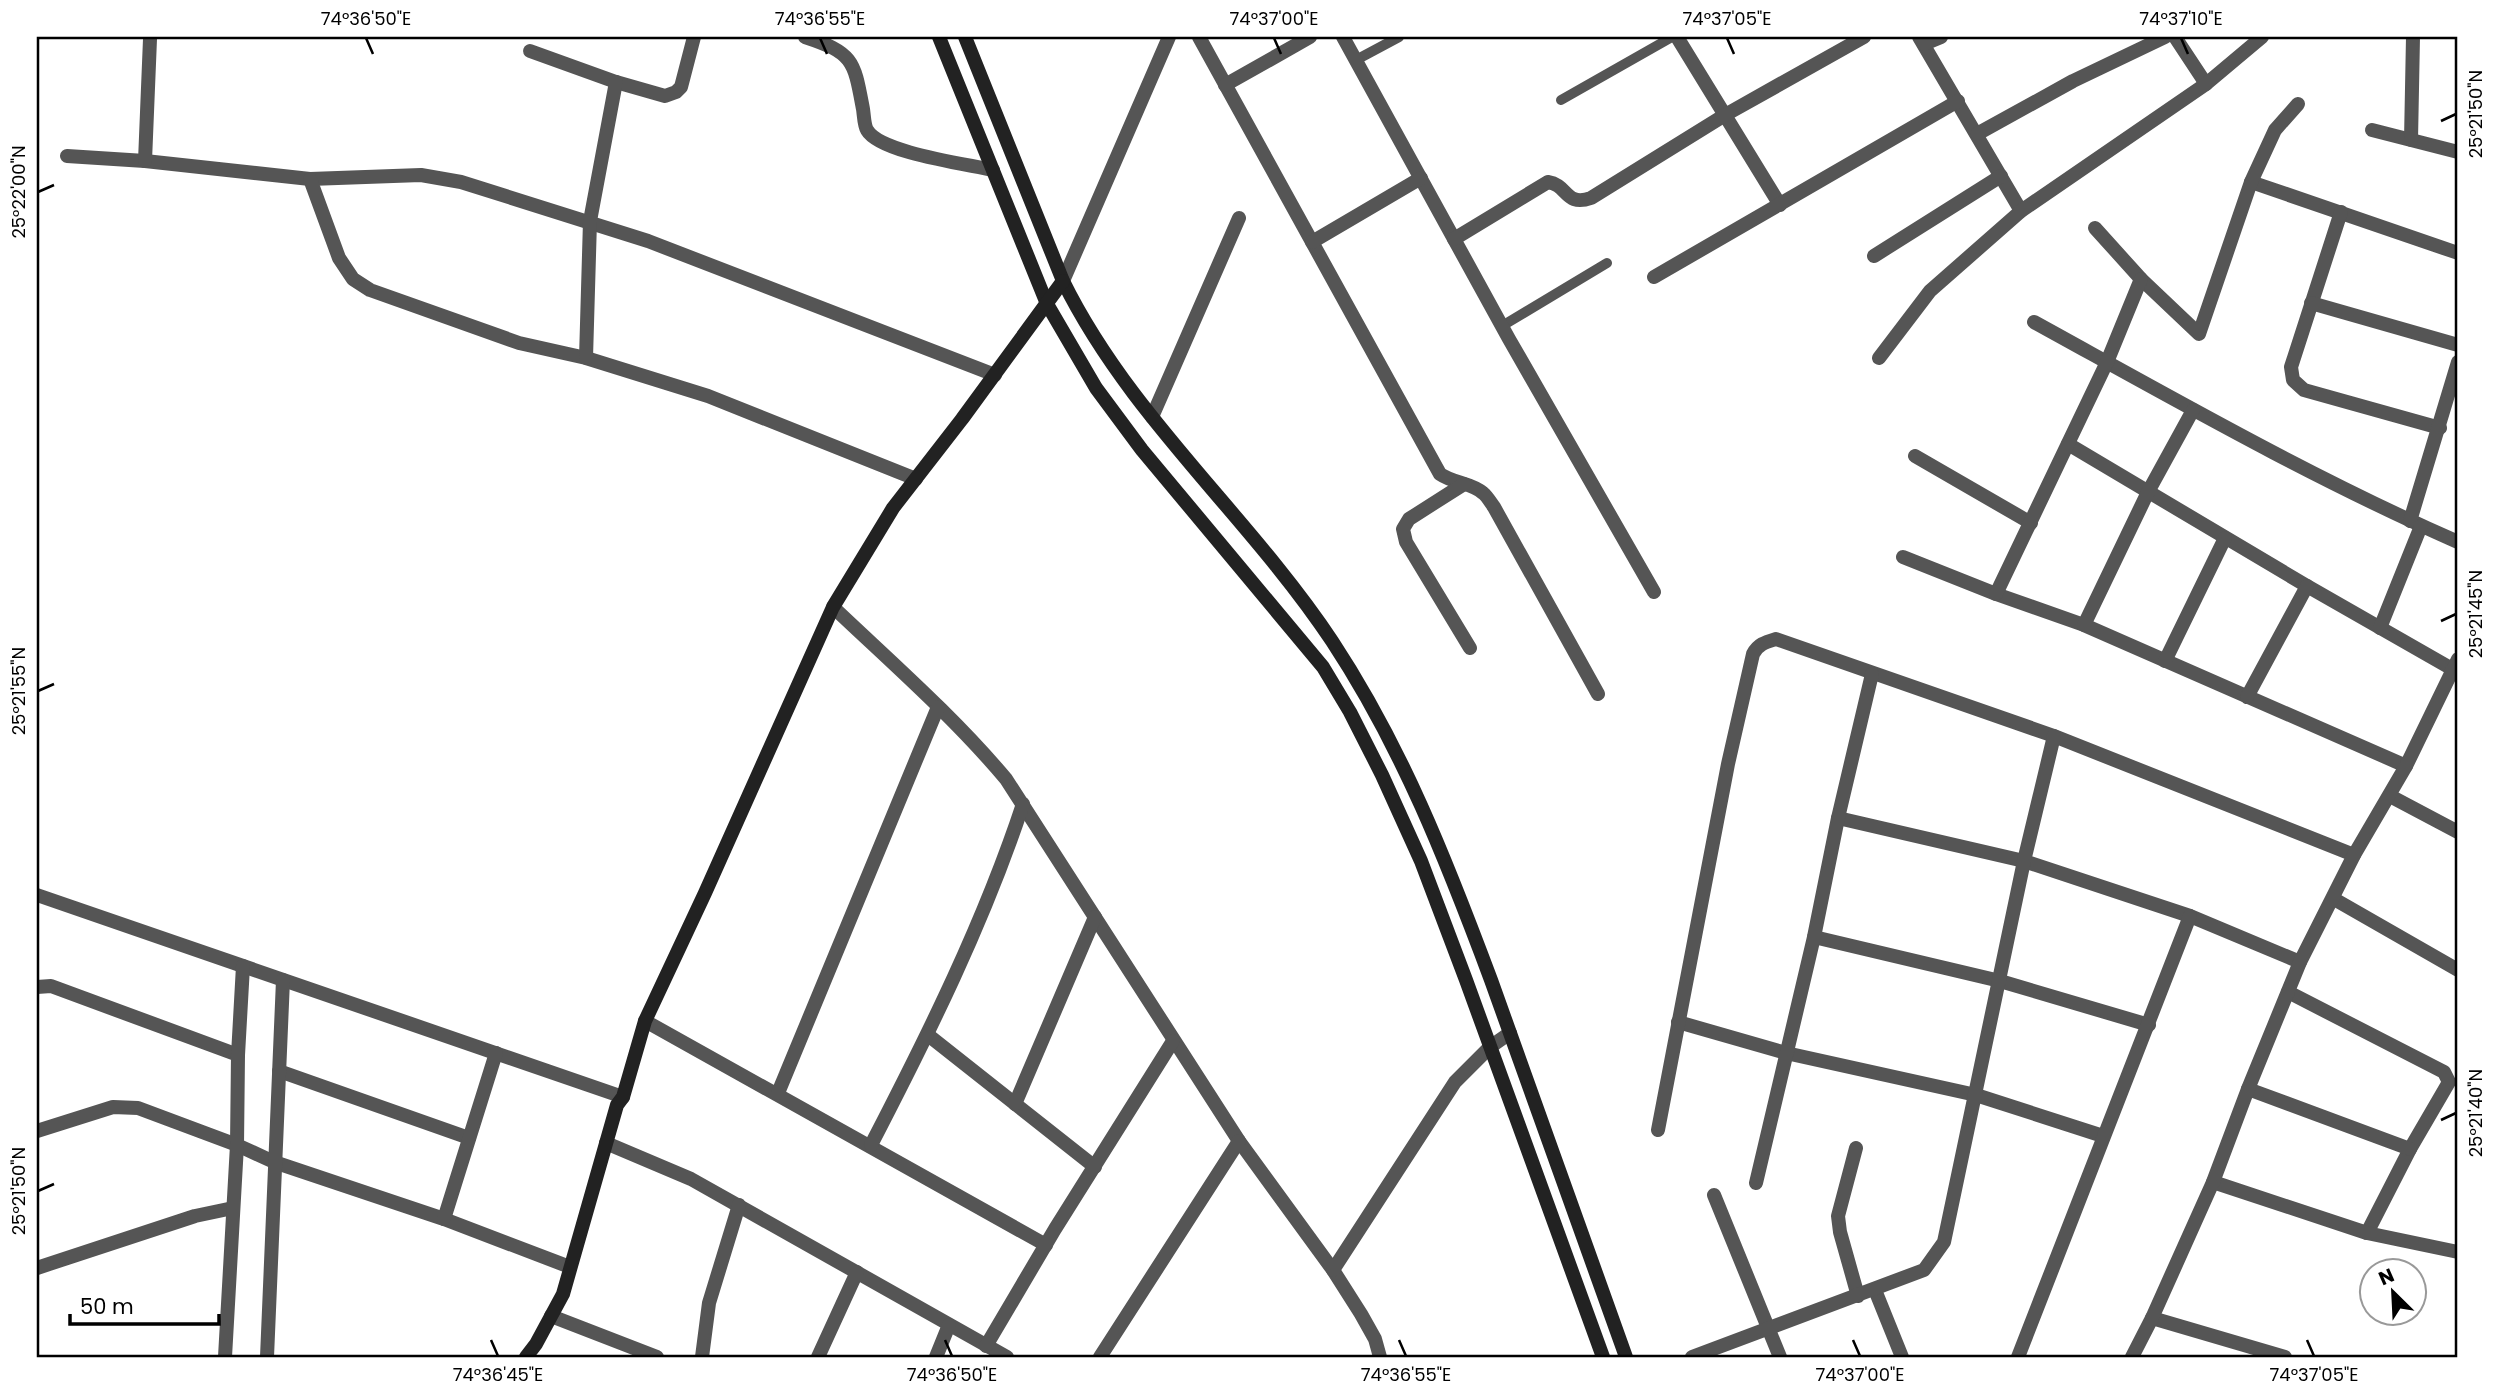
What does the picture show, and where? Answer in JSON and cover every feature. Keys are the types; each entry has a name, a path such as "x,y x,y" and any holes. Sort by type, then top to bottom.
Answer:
{"main road":[{"path":"939,37 1046,304 1096,388 1142,450 1323,667 1350,712 1382,775 1421,861 1604,1357"},
{"path":"965,37 1063,281 1079,313 1114,369 1278,570 1332,641 1419,797 1447,862 1626,1357"},
{"path":"526,1357 563,1294 617,1105 623,1097 645,1021 833,607 893,509 1063,281"}],"street":[{"path":"530,51 616,82 666,96 681,87 694,37"},
{"path":"806,37 834,46 847,57 855,69 867,130 878,141 894,149 993,170"},
{"path":"1063,281 1169,37"},
{"path":"1199,37 1440,474 1451,482 1464,484 1483,493 1494,507 1598,694"},
{"path":"1225,85 1311,37"},
{"path":"1343,37 1502,326 1654,592"},
{"path":"1675,37 1780,205"},
{"path":"1454,239 1548,183 1554,183 1578,201 1591,198 1725,115 1864,37"},
{"path":"1941,37 1922,41 2021,211"},
{"path":"1977,135 2073,81 2165,37"},
{"path":"2175,37 2206,85"},
{"path":"1879,358 1930,291 2021,211 2206,85 2262,37"},
{"path":"2411,140 2413,37"},
{"path":"145,161 150,39"},
{"path":"586,358 590,221 616,82"},
{"path":"1654,277 1958,101"},
{"path":"2095,228 2141,279 2199,334 2251,182 2275,130 2298,104"},
{"path":"2372,130 2458,152"},
{"path":"66,156 145,161 310,179 421,175 461,182 590,221 661,246 995,375"},
{"path":"1874,256 2001,176"},
{"path":"1312,242 1421,178"},
{"path":"310,179 339,258 353,279 370,290 519,343 586,358 708,396 916,479"},
{"path":"2251,182 2458,253"},
{"path":"2341,212 2291,367 2293,380 2304,390 2440,428"},
{"path":"1152,417 1239,218"},
{"path":"1996,594 2107,362 2141,279"},
{"path":"2311,303 2458,345"},
{"path":"2034,322 2355,495 2458,542"},
{"path":"2380,628 2416,523 2458,362"},
{"path":"2084,625 2148,492 2193,410"},
{"path":"2068,444 2306,586 2380,628 2457,666 2390,796 2354,855 2300,962 2213,1182 2132,1357"},
{"path":"1915,456 2031,523"},
{"path":"1464,484 1409,519 1403,529 1406,542 1470,648"},
{"path":"2165,661 2225,538"},
{"path":"1903,557 2084,625 2406,766"},
{"path":"2247,696 2306,586"},
{"path":"833,607 988,757 1023,804 1239,1141 1362,1314 1375,1339 1380,1357"},
{"path":"1658,1130 1728,764 1756,648 1765,642 1776,639 2054,736 2354,855"},
{"path":"1756,1183 1872,674"},
{"path":"778,1093 938,707"},
{"path":"1692,1357 1924,1270 1944,1242 2024,861 2054,736"},
{"path":"2390,796 2458,832"},
{"path":"871,1145 928,1035 1009,846 1023,804"},
{"path":"1838,818 2024,861 2190,916 2300,962"},
{"path":"37,895 623,1097"},
{"path":"2334,899 2458,970"},
{"path":"2018,1357 2190,916"},
{"path":"1015,1104 1094,917"},
{"path":"1814,937 2000,981 2149,1025"},
{"path":"225,1357 237,1145 243,966"},
{"path":"267,1357 283,980"},
{"path":"37,987 51,986 238,1055"},
{"path":"2288,992 2444,1072 2449,1082 2410,1149 2367,1233"},
{"path":"645,1021 1046,1245"},
{"path":"1678,1022 1786,1053 1976,1095 2102,1136"},
{"path":"1333,1270 1455,1082 1490,1047 1510,1033"},
{"path":"928,1035 1095,1167"},
{"path":"986,1346 1173,1041"},
{"path":"444,1219 496,1053"},
{"path":"279,1071 469,1138"},
{"path":"2248,1089 2410,1149"},
{"path":"37,1131 113,1107 138,1108 237,1145 274,1163 444,1219 570,1267"},
{"path":"1100,1357 1239,1141"},
{"path":"607,1143 691,1179 1007,1357"},
{"path":"1856,1147 1838,1216 1858,1296"},
{"path":"2213,1182 2367,1233 2458,1252"},
{"path":"1714,1195 1780,1357"},
{"path":"702,1357 709,1303 739,1205"},
{"path":"37,1268 195,1216 233,1208"},
{"path":"818,1357 857,1272"},
{"path":"1875,1290 1902,1357"},
{"path":"551,1316 657,1357"},
{"path":"2152,1318 2285,1357"},
{"path":"936,1357 949,1325"}],"lane":[{"path":"1356,60 1399,37"},
{"path":"1561,100 1675,37"},
{"path":"1502,326 1607,263"}]}
